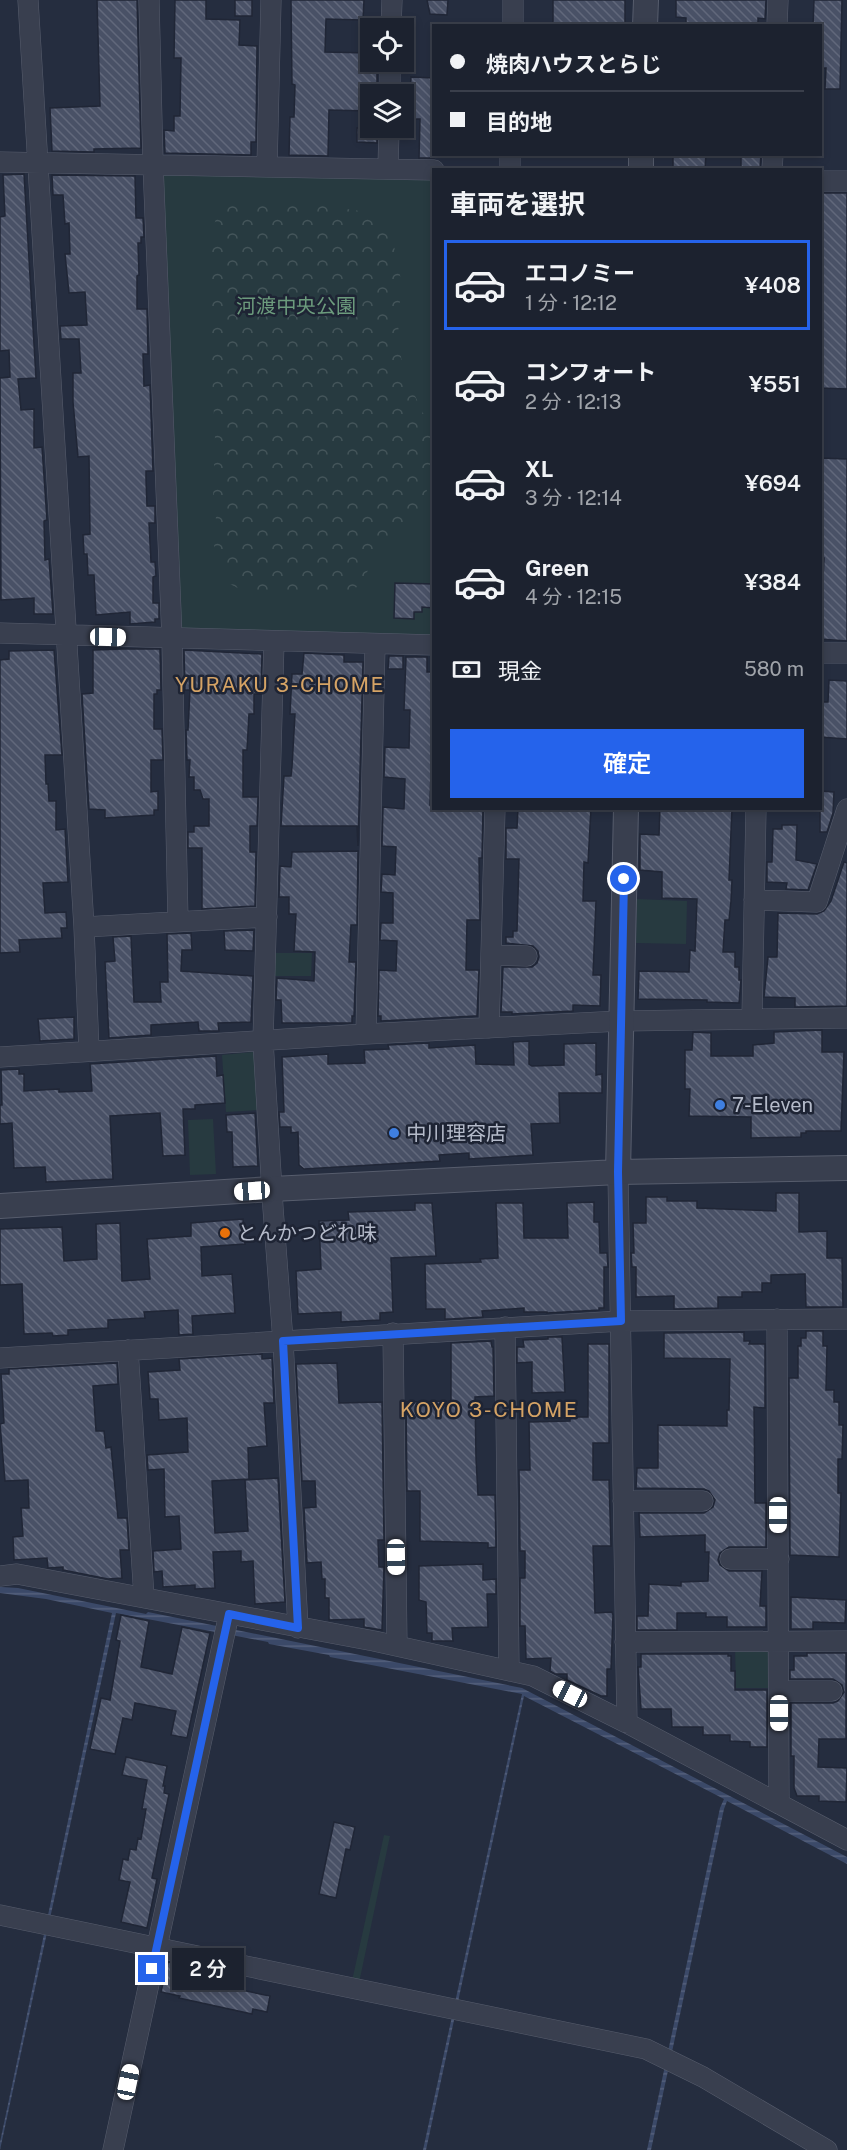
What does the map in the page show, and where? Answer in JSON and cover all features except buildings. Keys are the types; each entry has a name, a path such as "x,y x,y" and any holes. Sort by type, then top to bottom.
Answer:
{"street":[{"path":"28,0 84,927 89,1051"},
{"path":"149,0 153,164 172,638 178,921"},
{"path":"267,167 271,0"},
{"path":"391,18 392,0"},
{"path":"513,0 513,24"},
{"path":"645,24 646,0"},
{"path":"777,24 778,0"},
{"path":"388,169 389,138"},
{"path":"0,162 432,170"},
{"path":"822,181 847,181"},
{"path":"0,633 432,645"},
{"path":"274,641 263,1041 283,1341 298,1628"},
{"path":"366,1034 375,644"},
{"path":"822,653 847,653"},
{"path":"754,900 817,902 847,809"},
{"path":"489,1028 495,810"},
{"path":"626,810 618,1172 627,1723"},
{"path":"752,1020 756,810"},
{"path":"84,927 267,917"},
{"path":"491,955 527,956"},
{"path":"0,1057 620,1021 847,1018"},
{"path":"0,1206 272,1189 618,1172 847,1168"},
{"path":"777,1318 779,1804"},
{"path":"0,1358 621,1321 847,1319"},
{"path":"505,1327 509,1669"},
{"path":"393,1333 397,1646"},
{"path":"128,1350 144,1597"},
{"path":"623,1501 704,1501"},
{"path":"729,1559 779,1559"},
{"path":"0,1576 17,1574 144,1597 397,1646 533,1676 627,1723 847,1840"},
{"path":"113,2150 229,1614"},
{"path":"625,1642 847,1641"},
{"path":"779,1691 832,1691"},
{"path":"0,1915 646,2049 703,2078 827,2150"}],"green space":[{"name":"河渡中央公園","path":"153,164 432,170 432,645 172,638"},
{"path":"235,201 301,202 360,211 382,222 393,241 401,280 398,337 403,370 430,428 431,470 425,499 418,510 384,544 361,582 343,597 253,596 228,583 214,549 215,435 208,303 214,227 222,207"},
{"path":"637,899 687,901 686,944 636,943"},
{"path":"274,953 312,953 311,976 273,976"},
{"path":"253,1052 257,1057 260,1110 226,1112 222,1055"},
{"path":"213,1119 216,1174 190,1175 188,1120"},
{"path":"773,1644 773,1688 736,1688 735,1645"},
{"path":"384,1835 390,1836 359,1983 352,1981"}],"water":[{"path":"0,1587 18,1588 146,1614 148,1612 522,1688 847,1857 847,1864 727,1801 651,2150 647,2150 720,1808 724,1799 524,1696 426,2150 423,2150 522,1694 116,1613 0,2150 112,1613 46,1599 0,1593"}],"place":[{"name":"7-Eleven","path":"720,1105"},
{"name":"中川理容店","path":"394,1133"},
{"name":"とんかつどれ味","path":"225,1233"}],"district":[{"name":"YURAKU 3-CHOME","path":"280,685"},
{"name":"KOYO 3-CHOME","path":"489,1410"}],"route":[{"path":"152,1969 229,1614 298,1628 283,1341 621,1321 618,1172 624,879"}]}
